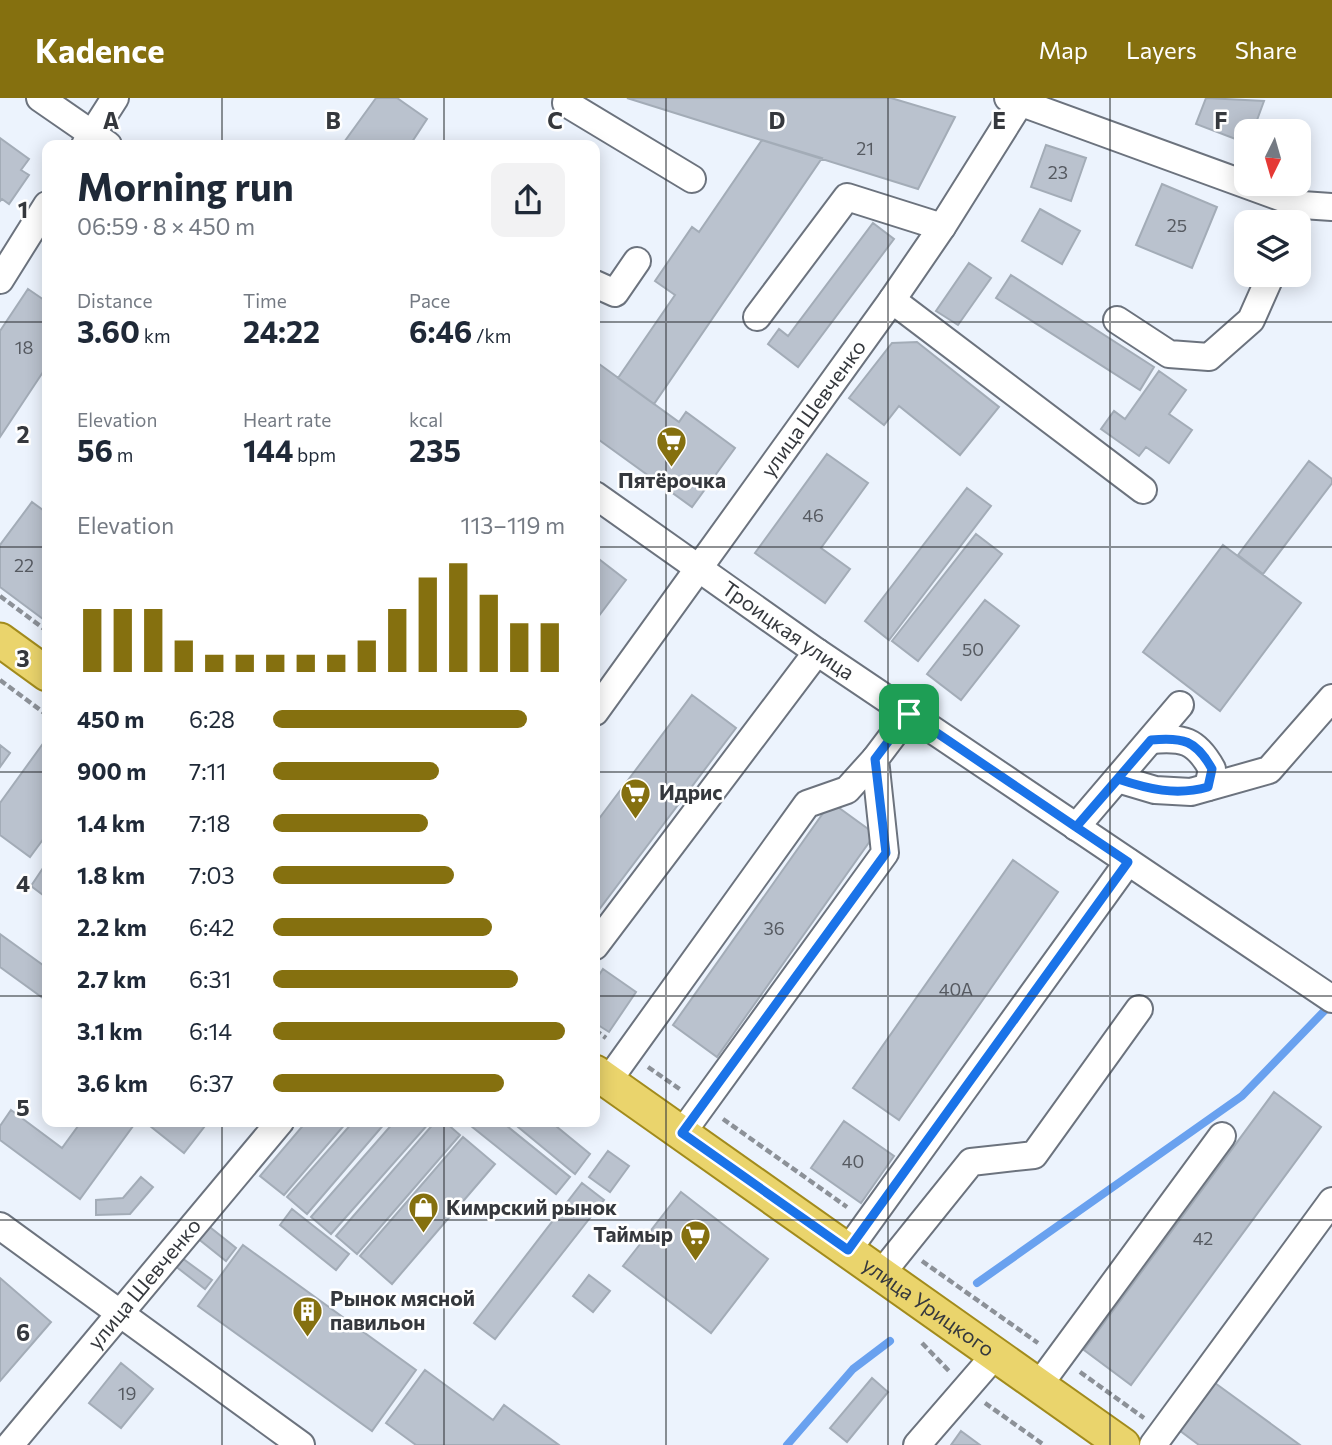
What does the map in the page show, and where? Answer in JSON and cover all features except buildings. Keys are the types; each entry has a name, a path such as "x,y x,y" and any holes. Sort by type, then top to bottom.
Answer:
{"main road":[{"path":"0,640 42,670"},
{"name":"улица Урицкого","path":"602,1076 1124,1445"}],"street":[{"path":"40,98 94,140"},
{"path":"95,140 115,98"},
{"path":"1018,99 1288,210"},
{"name":"улица Шевченко","path":"600,705 892,300 942,227 1018,99"},
{"path":"560,100 692,179"},
{"path":"757,317 847,197 942,227"},
{"path":"1311,211 1332,207"},
{"path":"0,280 42,213"},
{"path":"600,286 615,293 638,261"},
{"path":"1117,320 1169,354 1209,357 1251,320 1266,287"},
{"path":"892,300 1143,490"},
{"name":"Троицкая улица","path":"600,499 817,652 1332,999"},
{"path":"600,939 817,652"},
{"path":"1118,779 1155,790 1191,792 1269,770 1332,698"},
{"path":"1076,827 1180,705"},
{"path":"602,1076 807,804 848,790 909,714"},
{"path":"1151,740 1176,737 1201,749 1212,769 1208,787"},
{"path":"682,1133 886,853 875,759"},
{"path":"848,1250 1128,862"},
{"path":"881,1274 971,1162 1034,1155 1139,1009"},
{"name":"улица Шевченко","path":"10,1445 276,1127"},
{"path":"1039,1385 1222,1136"},
{"path":"1153,1445 1332,1201"},
{"path":"0,1226 301,1445"},
{"path":"917,1445 995,1354"}],"path":[{"path":"0,596 42,627"},
{"path":"0,680 42,711"},
{"path":"915,1338 965,1388 1044,1445"}],"waterway":[{"path":"977,1283 1242,1096 1331,1004"},
{"path":"787,1445 853,1369 890,1341"}],"place":[{"name":"Пятёрочка","path":"672,468"},
{"name":"Идрис","path":"636,820"},
{"name":"Кимрский рынок","path":"423,1235"},
{"name":"Таймыр","path":"696,1262"},
{"name":"Рынок мясной павильон","path":"307,1338"}],"route":[{"path":"909,714 875,759 886,853 682,1133 848,1250 1128,862 1076,827 1151,740 1176,737 1201,749 1212,769 1208,787 1191,792 1155,790 1118,779 1076,827 909,714"}]}
